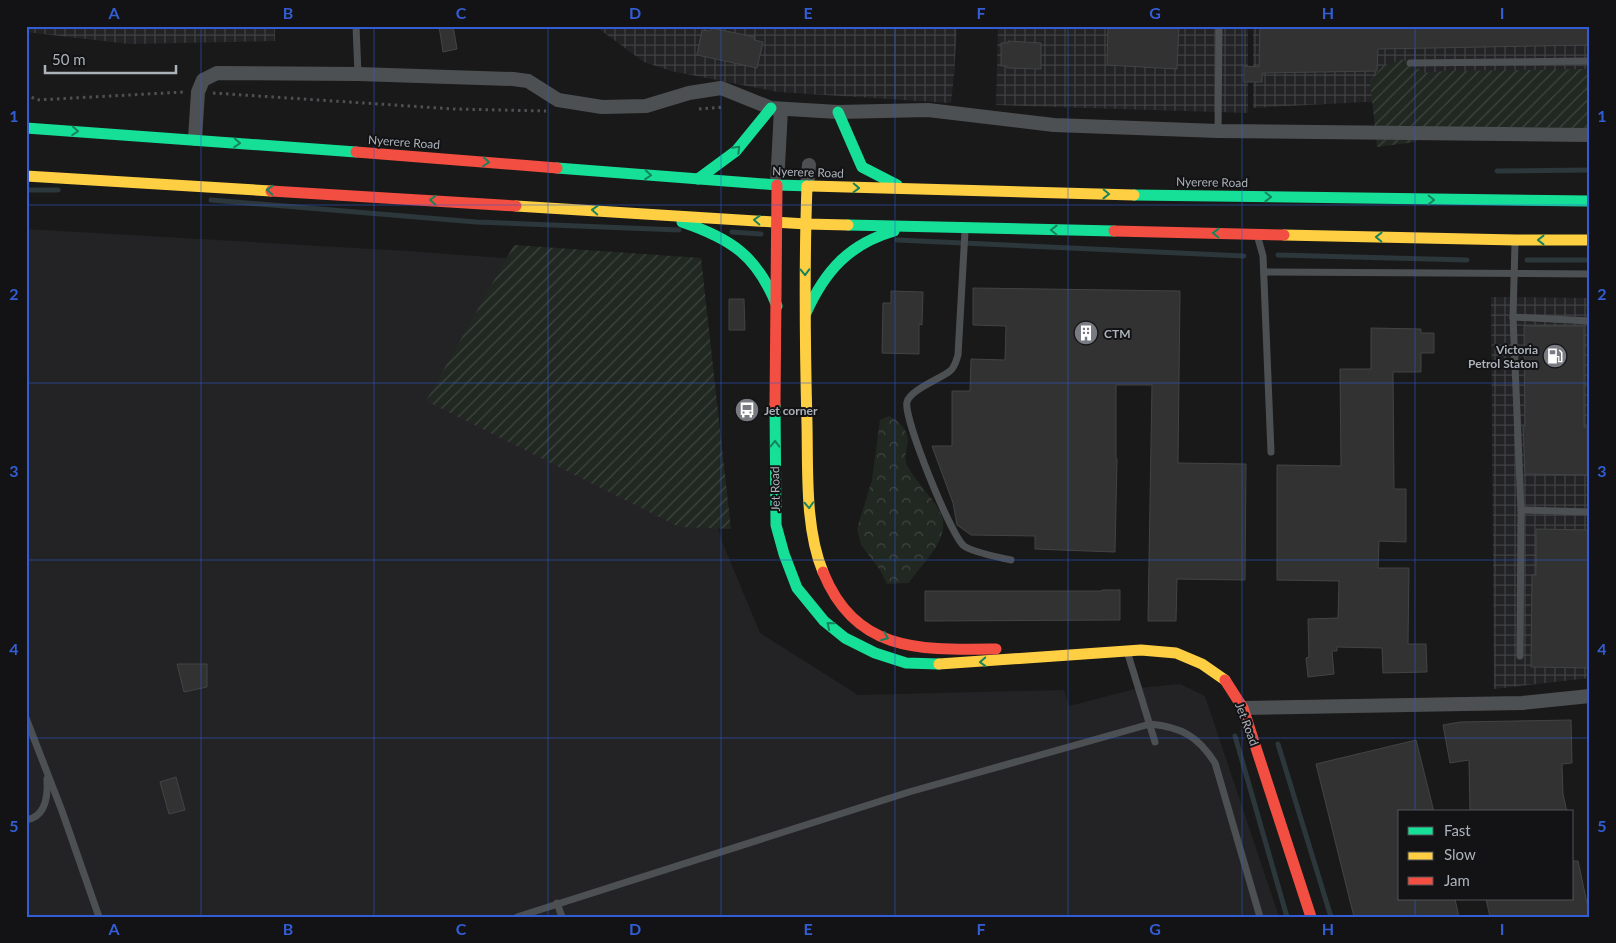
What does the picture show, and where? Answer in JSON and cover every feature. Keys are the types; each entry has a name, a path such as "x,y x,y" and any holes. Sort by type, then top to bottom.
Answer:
{"main road":[{"path":"698,179 736,151 776,108"},
{"path":"838,112 862,168 904,189"},
{"name":"Nyerere Road","path":"26,128 777,185 1241,197 1590,201"},
{"path":"26,176 806,224 1516,240 1590,240"},
{"name":"Jet Road","path":"777,185 776,525 784,554 797,588 824,621 845,638 875,653 906,663 933,664 1141,650 1176,653 1202,664 1227,681 1243,708 1311,917"},
{"name":"Jet Road","path":"807,186 807,451 810,525 824,578 849,615 864,627 884,638 918,648 1002,649 1048,656"},
{"path":"656,214 691,225 722,238 740,249 758,267 770,287 777,306"},
{"path":"806,313 818,287 829,272 850,252 862,243 882,233 916,227"}],"street":[{"path":"195,140 198,92 203,80 217,73 358,74 512,79 528,82 558,100 602,107 646,106 688,93 721,88 776,108 838,112 928,110 1054,125 1218,131 1590,135"},
{"name":"Jet Road","path":"776,108 777,185"},
{"name":"Jet Road","path":"807,186 809,165"},
{"path":"1243,708 1522,703 1590,696"}],"lane":[{"path":"356,26 358,74"},
{"path":"1218,131 1219,26"},
{"path":"1410,63 1590,61"},
{"path":"965,228 958,355 951,371 919,390 907,402 907,407 913,432 947,518 963,545 1011,560"},
{"path":"1257,234 1263,256 1271,452"},
{"path":"1516,240 1513,317 1521,510 1520,656"},
{"path":"1264,272 1590,274"},
{"path":"1513,317 1590,321"},
{"path":"1521,510 1590,512"},
{"path":"1127,651 1155,742"},
{"path":"27,724 46,769 99,917"},
{"path":"516,917 909,792 1150,724 1169,726 1184,732 1207,751 1215,763 1260,917"},
{"path":"26,820 39,813 45,804 48,792 46,769"},
{"path":"557,903 562,917"}],"path":[{"path":"26,94 37,100 198,92 454,109 547,111"},
{"path":"692,109 730,106"}],"shaded area":[{"path":"26,26 275,26 275,41 129,44 26,32"},
{"path":"595,26 957,26 951,103 778,92 671,71 644,62"},
{"path":"998,26 1248,26 1248,113 996,105"},
{"path":"1253,26 1590,26 1590,90 1253,108"},
{"path":"26,229 408,251 703,273 702,476 723,544 760,633 858,695 1064,690 1069,706 1139,688 1180,684 1205,696 1279,917 26,917"},
{"path":"1491,297 1590,298 1590,678 1494,689"}],"green space":[{"path":"1402,59 1425,73 1445,71 1590,69 1590,128 1439,127 1415,142 1377,147 1370,81 1383,66"},
{"path":"514,245 701,258 731,529 679,527 426,401"},
{"path":"889,416 904,428 908,441 905,458 907,465 937,507 943,520 943,529 936,546 909,583 887,584 880,570 861,545 857,529 872,480 880,420"}],"building":[{"path":"439,26 453,26 457,49 443,52"},
{"path":"1108,26 1179,26 1177,69 1107,65"},
{"path":"1260,26 1590,26 1590,45 1378,49 1377,71 1262,73 1262,82 1244,82 1244,66 1259,67"},
{"path":"711,28 755,37 754,40 763,42 757,68 697,55 702,30 710,31"},
{"path":"1008,41 1041,43 1041,69 1007,68 1007,66 1001,66 1001,43 1008,43"},
{"path":"973,288 1180,291 1178,463 1246,464 1245,580 1177,579 1176,621 1148,621 1152,385 1116,385 1115,552 1035,549 1035,536 971,535 957,525 953,503 932,446 952,446 952,391 970,391 971,359 1005,360 1006,326 973,325"},
{"path":"891,291 923,292 922,325 919,324 919,354 882,353 883,303 891,303"},
{"path":"729,299 744,299 745,330 729,330"},
{"path":"1524,326 1584,326 1584,427 1590,427 1590,475 1525,474 1523,426 1525,426"},
{"path":"1371,328 1421,329 1421,333 1434,333 1434,353 1421,353 1421,372 1393,372 1394,489 1406,489 1406,542 1379,541 1378,568 1409,568 1408,644 1426,644 1427,672 1383,673 1382,648 1337,647 1337,651 1332,651 1334,674 1308,677 1306,658 1309,657 1308,619 1338,618 1339,581 1277,580 1277,465 1341,466 1340,369 1371,369"},
{"path":"1536,529 1590,530 1590,668 1531,667 1532,575 1536,575"},
{"path":"1120,590 1120,620 925,621 925,591"},
{"path":"177,664 207,664 207,687 184,692"},
{"path":"1571,720 1572,763 1562,764 1563,794 1567,810 1470,810 1469,760 1450,763 1443,725 1460,722"},
{"path":"1416,740 1434,810 1398,810 1398,900 1455,900 1459,917 1354,917 1316,764"},
{"path":"176,777 185,810 169,814 160,782"},
{"path":"1574,861 1578,861 1590,917 1490,917 1486,900 1574,900"}],"waterway":[{"path":"1497,171 1590,170"},
{"path":"26,190 58,190"},
{"path":"211,200 476,222 679,230"},
{"path":"732,232 761,234"},
{"path":"897,240 1244,256"},
{"path":"1278,255 1467,260"},
{"path":"1527,260 1590,260"},
{"path":"1235,736 1287,917"},
{"path":"1278,744 1331,917"}],"traffic: fast":[{"path":"698,179 736,151 771,108"},
{"path":"838,112 862,167 897,185"},
{"path":"26,128 356,152"},
{"path":"557,168 811,186"},
{"path":"1134,195 1590,201"},
{"path":"682,222 715,235 741,252 761,274 777,306"},
{"path":"848,225 1114,231"},
{"path":"806,313 821,284 840,261 864,243 894,231"},
{"path":"775,405 776,525 784,554 797,588 824,621 845,638 875,653 906,663 939,664"}],"traffic: slow":[{"path":"26,176 271,191"},
{"path":"807,186 805,306 808,480 810,519 817,555 823,572"},
{"path":"811,186 1134,195"},
{"path":"516,206 848,225"},
{"path":"1284,235 1590,240"},
{"path":"939,664 1141,650 1176,653 1202,664 1225,680"}],"traffic: jam":[{"path":"356,152 557,168"},
{"path":"775,405 777,185"},
{"path":"271,191 516,206"},
{"path":"1114,231 1284,235"},
{"path":"823,572 837,599 853,618 872,632 893,641 917,646 942,649 996,649"},
{"path":"1225,680 1243,708 1311,917"}],"place":[{"name":"CTM","path":"1086,333"},
{"name":"Victoria Petrol Staton","path":"1555,356"},
{"name":"Jet corner","path":"747,410"}]}
